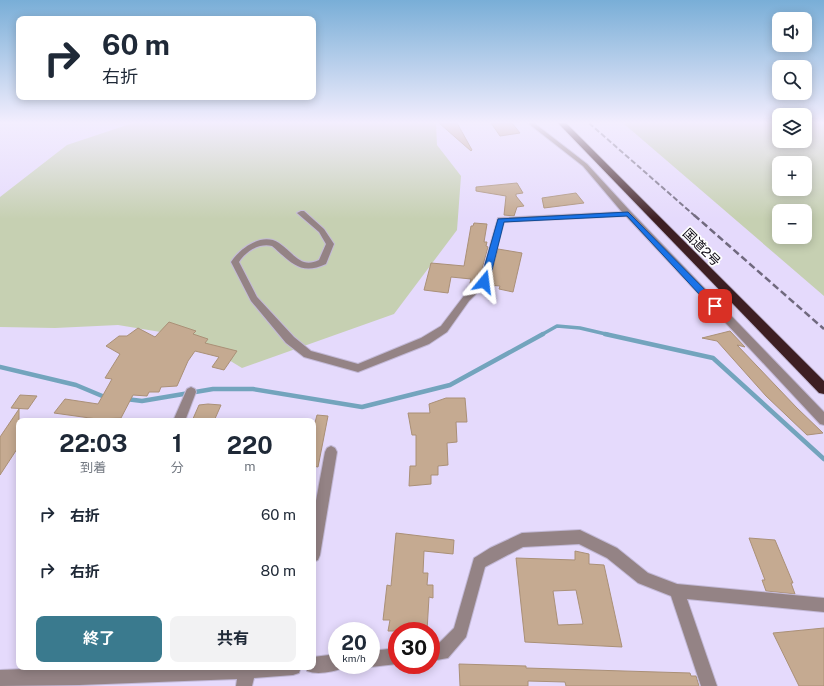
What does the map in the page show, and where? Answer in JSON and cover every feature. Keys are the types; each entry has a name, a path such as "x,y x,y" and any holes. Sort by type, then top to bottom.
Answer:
{"highway":[{"name":"国道2号","path":"594,155 824,389"}],"street":[{"path":"572,155 585,165 628,214 824,420"},
{"path":"301,212 321,229 329,239 330,244 324,262 310,268 302,265 274,244 269,242 258,244 247,249 239,255 235,262 254,299 290,340 308,354 358,368 425,341 444,329 466,299 484,282 501,220 628,214"},
{"path":"180,418 191,392"},
{"path":"316,538 331,452"},
{"path":"440,652 442,652 461,632 478,563 522,540 580,537 612,553 643,578 677,592 824,605"},
{"path":"677,592 710,686"},
{"path":"316,665 328,663"},
{"path":"0,678 81,672 246,679 281,670"}],"green space":[{"path":"54,155 445,155 461,176 457,230 394,314 242,368 191,337 118,325 55,328 0,327 0,197"},
{"path":"660,155 824,155 824,296"}],"building":[{"path":"517,183 523,193 516,194 516,196 524,206 517,207 514,216 504,215 506,196 476,191 476,187"},
{"path":"576,193 584,203 544,208 542,198"},
{"path":"474,223 487,224 484,242 487,242 486,246 488,247 479,280 475,284 470,283 471,279 451,277 448,293 424,290 431,263 464,266 471,226 473,226"},
{"path":"498,249 522,253 513,292 499,289 500,286 487,285"},
{"path":"169,322 196,331 193,334 208,339 205,343 237,351 224,370 212,367 219,357 195,351 188,361 177,386 161,387 159,392 149,392 147,396 133,395 121,418 90,418 54,413 65,399 98,404 112,379 105,378 120,354 106,346 119,336 127,336 138,328 155,337"},
{"path":"730,331 745,347 737,345 823,433 807,435 766,396 717,341 702,338"},
{"path":"20,395 37,396 28,409 11,408"},
{"path":"446,398 465,398 467,422 456,422 457,442 447,443 448,465 438,466 438,475 431,475 431,484 409,486 410,466 416,466 416,435 412,435 408,413 430,413 429,404"},
{"path":"199,405 221,405 215,418 193,418"},
{"path":"19,409 19,418 16,418 16,451 0,475 0,437"},
{"path":"317,415 328,416 318,467 316,467"},
{"path":"396,533 454,540 453,554 424,551 423,573 428,573 427,585 433,585 433,598 429,597 428,622 390,622 390,620 383,620 387,585 391,586"},
{"path":"749,538 775,540 793,583 791,583 795,594 766,591 762,580 765,580"},
{"path":"575,551 589,554 589,564 604,565 622,647 525,642 516,558 575,560","holes":["576,590 583,624 558,625 553,591"]},
{"path":"824,628 824,686 799,686 773,633"},
{"path":"459,664 526,666 526,668 690,673 691,676 696,676 699,686 566,686 565,682 528,681 528,686 460,686"}],"waterway":[{"path":"541,335 557,326 580,328 610,335"},
{"path":"126,399 142,401 213,389 253,389 362,407 450,385 543,334"},
{"path":"605,334 713,358 824,459"},
{"path":"0,367 76,385 107,398"}],"railway":[{"path":"625,155 695,216"},
{"path":"694,215 824,329"}],"route":[{"path":"484,282 501,220 628,214 715,306"}]}
